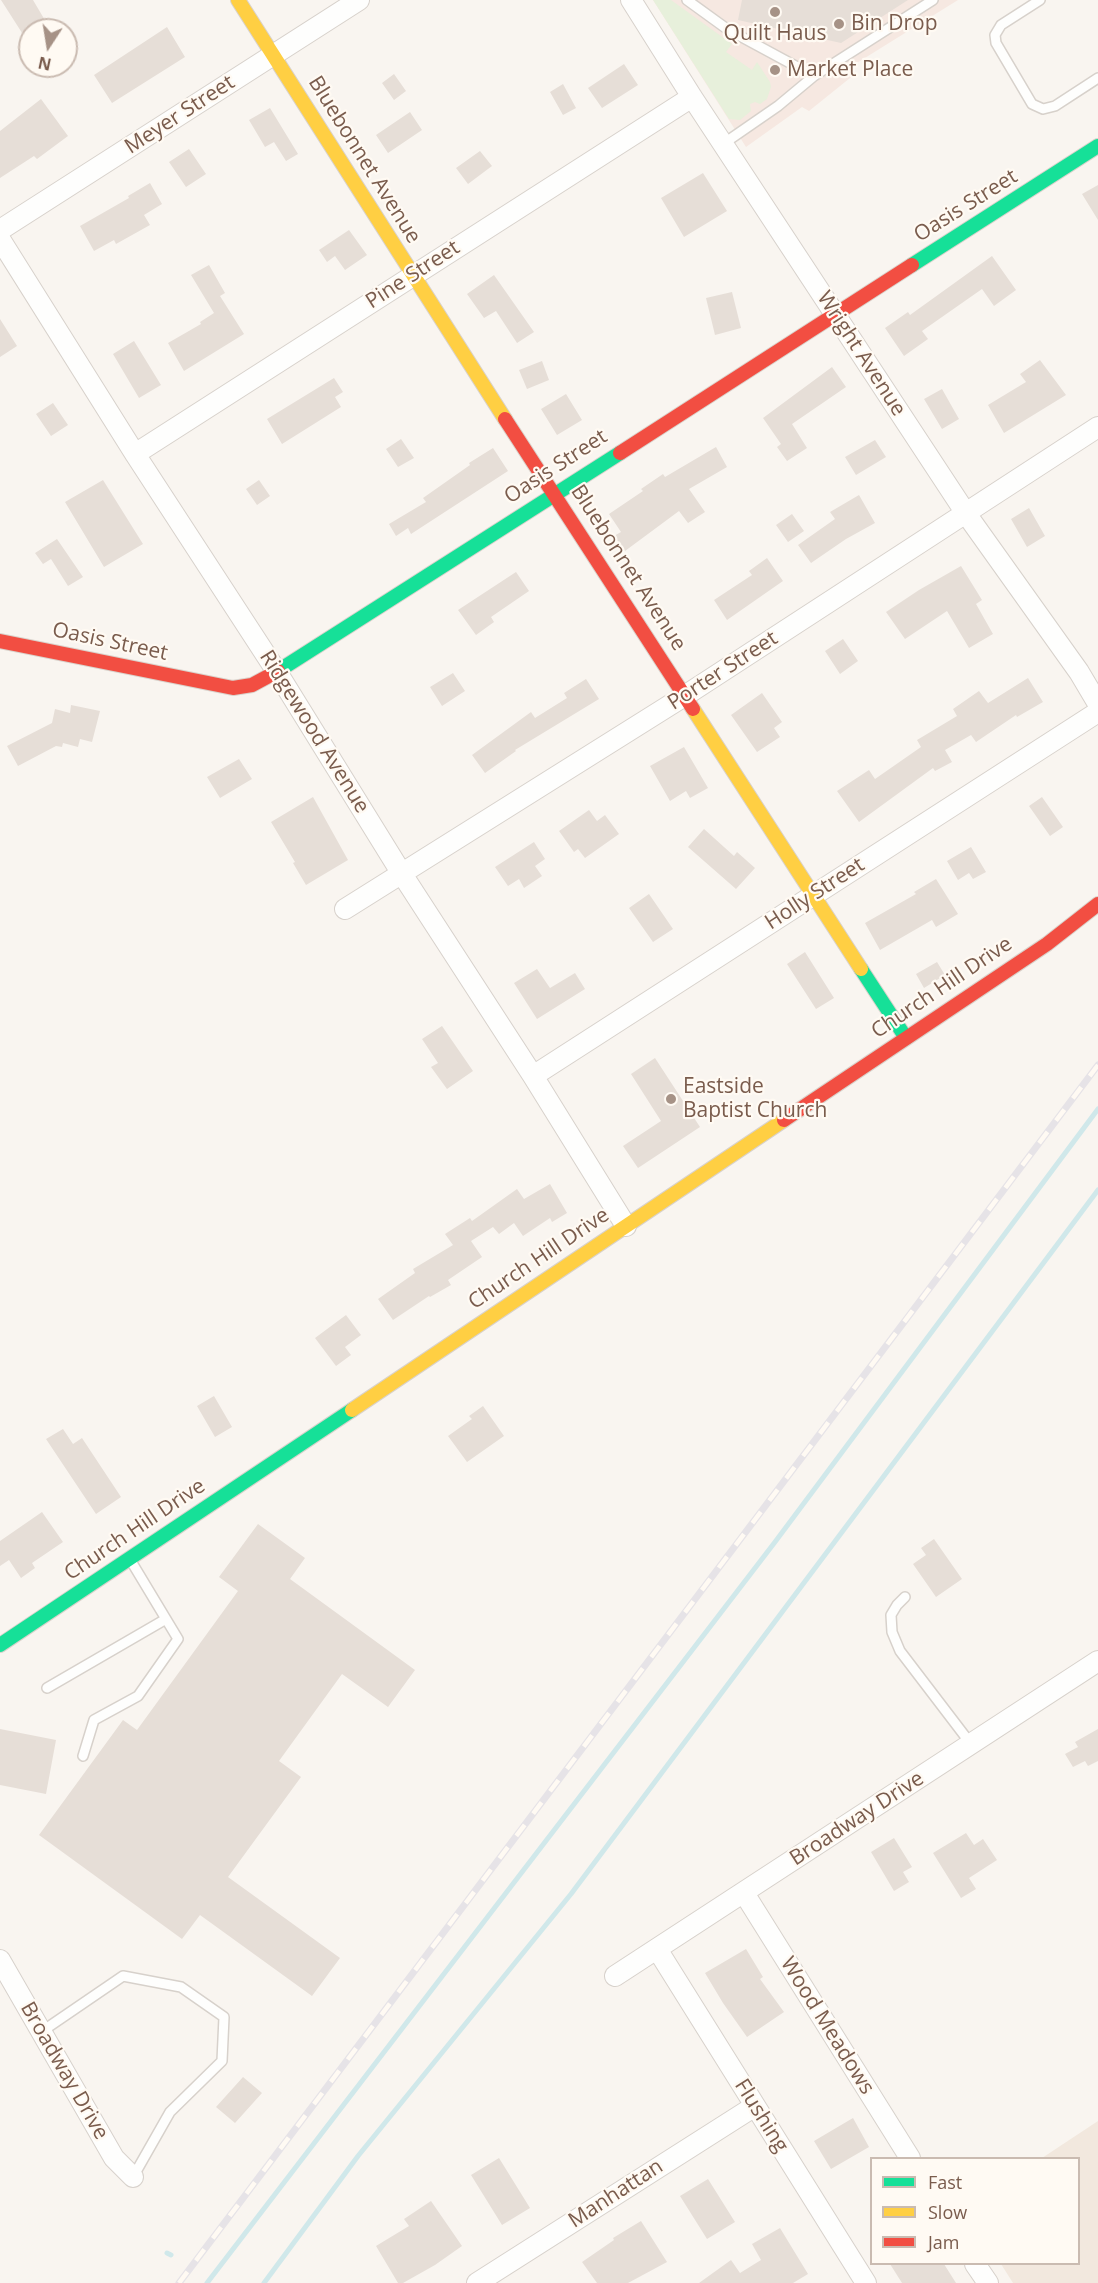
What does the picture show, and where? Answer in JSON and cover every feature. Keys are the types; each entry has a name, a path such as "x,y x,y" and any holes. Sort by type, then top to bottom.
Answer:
{"street":[{"name":"Bluebonnet Avenue","path":"238,0 412,276 686,695 812,896 906,1038"},
{"name":"Meyer Street","path":"0,230 359,0"},
{"name":"Wright Avenue","path":"631,0 692,97 967,514 1079,672 1098,704"},
{"name":"Pine Street","path":"135,454 692,97"},
{"name":"Oasis Street","path":"0,640 217,686 233,688 252,685 278,672 1098,146"},
{"name":"Ridgewood Avenue","path":"0,239 135,454 278,672 402,874 533,1076 626,1226"},
{"name":"Porter Street","path":"345,909 686,695 1098,428"},
{"name":"Holly Street","path":"533,1076 1098,712"},
{"name":"Church Hill Drive","path":"0,1645 1047,944 1098,904"},
{"name":"Broadway Drive","path":"615,1976 1098,1661"},
{"name":"Wood Meadows","path":"744,1893 908,2157"},
{"name":"Flushing","path":"657,1949 865,2283"},
{"name":"Broadway Drive","path":"0,1960 114,2158 133,2177"},
{"name":"Manhattan","path":"477,2283 755,2106"},
{"path":"976,2265 988,2283"}],"lane":[{"path":"687,0 727,29 814,76"},
{"path":"723,144 814,76 933,0"},
{"path":"1040,0 1001,25 995,35 996,43 1032,104 1043,109 1055,106 1098,78"},
{"path":"83,1756 94,1720 138,1696 178,1639 129,1559"},
{"path":"905,1597 891,1615 892,1632 900,1651 970,1744"},
{"path":"47,1689 166,1619"},
{"path":"41,2032 123,1976 182,1987 224,2017 222,2061 170,2112 133,2177"}],"shaded area":[{"name":"Market Place","path":"653,0 958,0 852,66 855,74 809,111 802,107 746,147"},
{"path":"1098,2121 1098,2283 1013,2283 1002,2265 1080,2265 1080,2157 1044,2157"}],"green space":[{"path":"653,0 671,0 732,44 726,52 752,70 757,62 770,82 771,87 767,99 760,104 755,102 750,104 751,111 740,120 729,119"}],"building":[{"path":"1,0 33,0 44,18 18,18 18,27"},
{"path":"742,0 908,0 841,43 738,20"},
{"path":"167,27 185,57 112,103 94,75"},
{"path":"624,64 638,85 602,108 588,88"},
{"path":"394,74 406,91 394,100 382,83"},
{"path":"563,84 576,108 563,115 550,92"},
{"path":"41,99 68,136 37,159 34,156 0,178 0,131"},
{"path":"270,108 298,154 286,161 274,142 265,147 249,120"},
{"path":"410,112 422,130 388,153 376,135"},
{"path":"189,149 206,174 186,187 169,162"},
{"path":"480,151 492,166 468,184 456,168"},
{"path":"703,173 727,211 684,237 661,198"},
{"path":"150,183 162,204 144,215 150,225 116,244 114,240 94,251 80,226"},
{"path":"1098,185 1098,220 1082,194"},
{"path":"349,230 367,255 345,270 335,256 327,262 319,250"},
{"path":"992,256 1016,290 994,306 982,289 922,331 928,339 904,356 885,328 908,312 910,315"},
{"path":"209,265 225,293 220,296 244,334 184,371 168,343 201,324 200,322 214,313 191,275"},
{"path":"494,275 534,332 517,343 496,311 484,318 467,294"},
{"path":"732,292 741,328 715,335 706,298"},
{"path":"0,319 17,346 0,357"},
{"path":"134,341 161,385 139,398 113,354"},
{"path":"1040,360 1066,395 1004,433 988,405 1026,382 1020,374"},
{"path":"542,361 549,380 527,389 519,370"},
{"path":"832,367 846,387 792,424 807,448 787,461 777,447 781,444 763,418"},
{"path":"334,378 343,392 335,397 341,407 282,444 267,419"},
{"path":"942,389 959,419 942,429 924,399"},
{"path":"566,394 582,420 557,435 541,409"},
{"path":"53,403 68,425 51,436 36,414"},
{"path":"401,439 414,458 398,467 386,449"},
{"path":"875,440 886,457 856,475 845,457"},
{"path":"716,447 727,467 689,489 705,512 688,523 679,511 625,551 614,536 621,532 609,514 663,474 665,477"},
{"path":"493,448 508,471 411,534 408,528 396,536 389,524 426,502 423,498"},
{"path":"103,480 143,544 104,567 65,502"},
{"path":"259,480 270,496 257,505 246,489"},
{"path":"859,495 875,523 846,539 811,563 798,545 835,519 830,512"},
{"path":"1029,508 1045,536 1027,547 1011,519"},
{"path":"792,514 804,531 788,542 776,525"},
{"path":"57,539 83,577 68,586 51,559 43,564 35,553"},
{"path":"767,558 783,581 727,620 714,600 752,575 749,571"},
{"path":"961,566 982,600 976,604 993,634 969,648 947,611 905,639 886,612"},
{"path":"516,572 529,591 491,617 494,622 476,635 458,610"},
{"path":"843,639 858,661 840,674 825,651"},
{"path":"453,673 465,691 442,706 430,687"},
{"path":"1028,678 1043,702 1017,717 1016,715 976,742 971,735 945,750 952,762 935,771 933,768 859,822 837,791 869,770 875,779 921,747 917,740 957,716 953,709 979,691 988,703"},
{"path":"586,679 599,699 515,750 485,773 472,755 531,712 535,718 567,698 564,693"},
{"path":"762,693 782,722 774,728 780,737 757,752 731,715"},
{"path":"71,705 100,711 92,742 80,739 78,747 63,743 62,747 56,746 18,766 7,746 52,723 55,709 70,713"},
{"path":"684,747 708,788 690,798 686,791 670,801 650,766"},
{"path":"239,759 252,779 220,798 207,777"},
{"path":"313,797 348,860 306,885 271,822"},
{"path":"1042,797 1063,827 1050,836 1029,806"},
{"path":"589,810 597,821 605,815 619,834 585,858 578,849 574,852 559,831"},
{"path":"704,829 734,856 737,852 755,868 736,889 688,847"},
{"path":"534,842 545,859 535,866 542,876 524,888 519,879 508,886 495,867"},
{"path":"971,847 986,872 973,879 969,873 958,880 947,861"},
{"path":"936,879 958,914 936,927 932,920 880,950 865,923 916,894 914,892"},
{"path":"649,894 673,929 653,942 629,908"},
{"path":"805,952 834,998 816,1009 787,964"},
{"path":"937,962 945,975 924,988 916,974"},
{"path":"537,969 550,988 575,973 585,989 537,1019 514,983"},
{"path":"442,1026 473,1071 447,1089 431,1067 438,1063 422,1039"},
{"path":"655,1058 700,1127 638,1168 623,1146 661,1121 631,1074"},
{"path":"550,1184 567,1213 552,1222 550,1218 523,1236 514,1223 499,1234 493,1227 471,1241 482,1257 448,1280 451,1285 429,1296 393,1320 378,1299 415,1273 413,1269 453,1245 445,1234 470,1218 472,1221 517,1189 524,1199"},
{"path":"346,1315 361,1335 345,1347 351,1355 336,1366 315,1338"},
{"path":"214,1396 232,1427 215,1437 197,1406"},
{"path":"483,1406 504,1436 467,1462 448,1436 472,1419 469,1416"},
{"path":"63,1429 73,1444 82,1438 121,1497 96,1514 46,1439"},
{"path":"42,1512 63,1542 32,1563 35,1568 21,1578 9,1560 0,1566 0,1541"},
{"path":"258,1524 305,1558 290,1579 415,1670 388,1707 342,1674 279,1761 301,1777 228,1877 340,1958 312,1996 200,1915 182,1939 39,1835 123,1720 137,1730 238,1591 219,1577"},
{"path":"934,1539 962,1579 936,1597 913,1564 926,1555 921,1548"},
{"path":"0,1729 56,1740 46,1794 0,1785"},
{"path":"1098,1729 1098,1761 1088,1766 1085,1761 1073,1767 1065,1754 1078,1747 1075,1742"},
{"path":"966,1833 974,1845 983,1839 997,1860 969,1878 976,1889 961,1898 933,1853"},
{"path":"894,1838 912,1867 903,1872 909,1882 894,1891 871,1852"},
{"path":"746,1949 763,1977 760,1979 784,2012 747,2037 705,1973"},
{"path":"243,2077 262,2093 235,2123 216,2107"},
{"path":"853,2118 869,2147 831,2169 814,2141"},
{"path":"499,2158 530,2208 502,2225 471,2175"},
{"path":"708,2179 735,2222 707,2239 680,2196"},
{"path":"431,2201 462,2246 435,2265 403,2283 398,2283 376,2246 409,2226 404,2219"},
{"path":"641,2221 667,2262 628,2283 597,2283 582,2262 614,2240 613,2238"},
{"path":"780,2228 808,2274 793,2283 699,2283 731,2260 740,2273 761,2260 752,2244"},
{"path":"891,2265 945,2265 956,2283 902,2283"}],"waterway":[{"path":"207,2283 775,1542 1098,1109"},
{"path":"264,2283 358,2156 571,1894 1098,1190"},
{"path":"167,2253 171,2255"}],"railway":[{"path":"179,2283 1098,1065"}],"traffic: fast":[{"path":"912,265 1098,146"},
{"path":"278,671 620,453"},
{"path":"861,969 906,1038"},
{"path":"0,1645 352,1410"}],"traffic: slow":[{"path":"238,0 505,419"},
{"path":"693,709 861,969"},
{"path":"352,1410 784,1120"}],"traffic: jam":[{"path":"620,453 912,265"},
{"path":"505,419 693,709"},
{"path":"0,641 233,688 252,685 278,671"},
{"path":"784,1120 1047,944 1098,904"}],"place":[{"name":"Quilt Haus","path":"775,12"},
{"name":"Bin Drop","path":"839,24"},
{"name":"Market Place","path":"775,70"},
{"name":"Eastside Baptist Church","path":"671,1099"}]}
